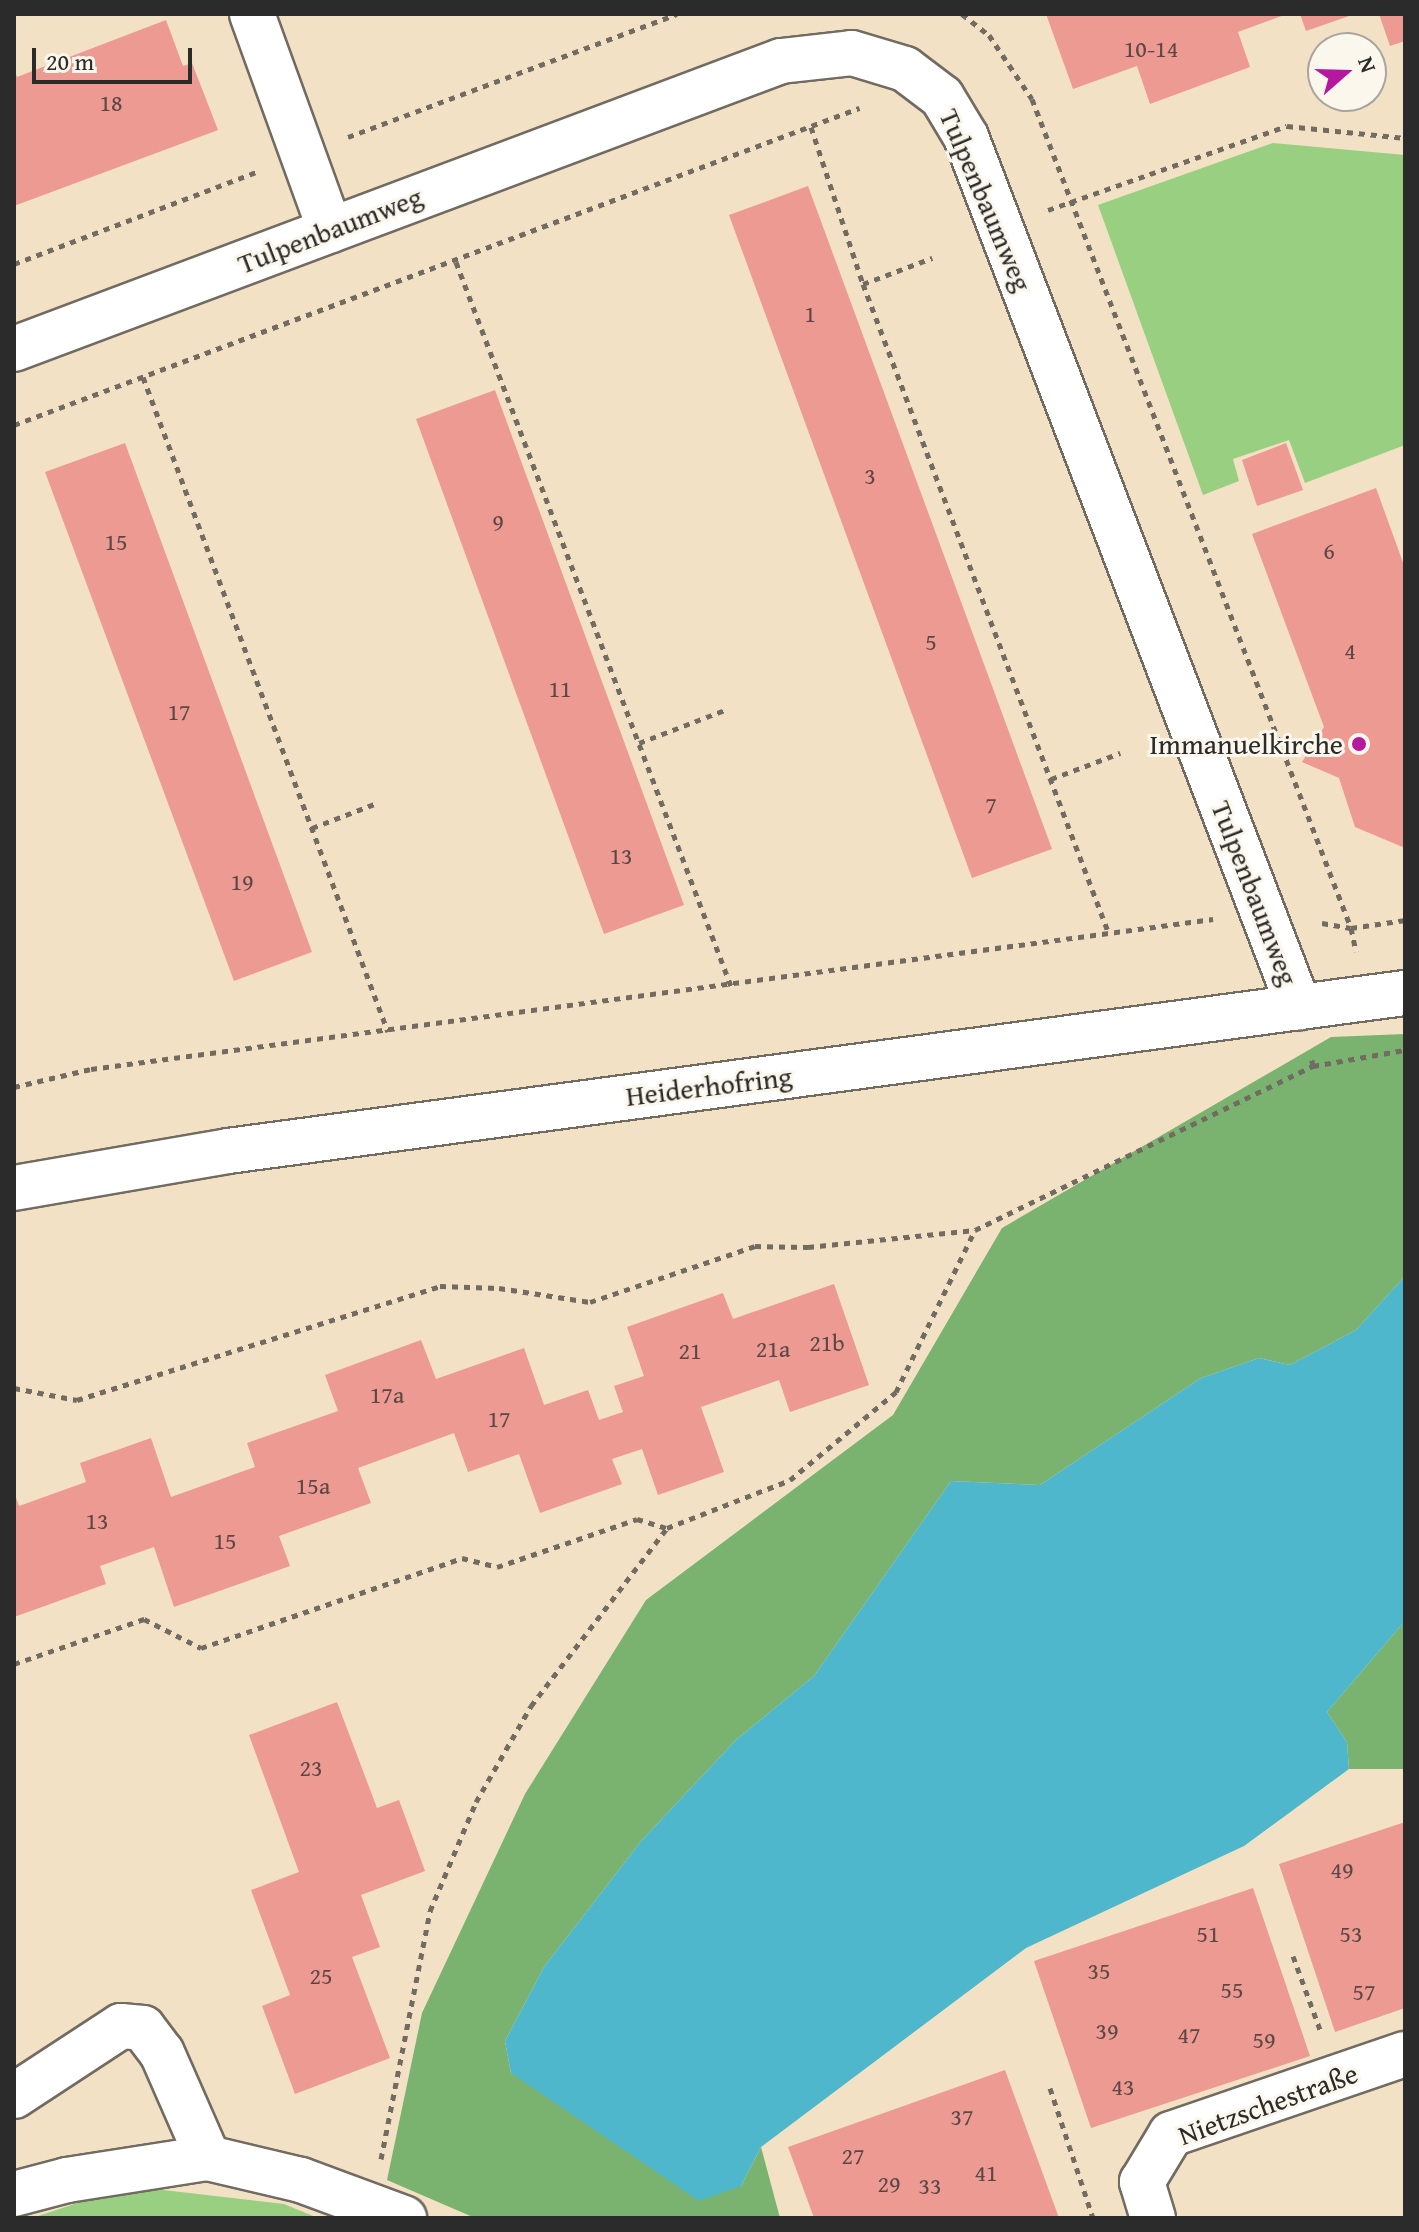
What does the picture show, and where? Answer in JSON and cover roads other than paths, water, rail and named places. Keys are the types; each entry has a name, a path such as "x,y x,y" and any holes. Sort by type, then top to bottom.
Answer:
{"street":[{"path":"252,14 330,230"},
{"name":"Tulpenbaumweg","path":"14,349 781,61 852,53 882,60 923,80 955,116 1002,229 1299,1007"},
{"name":"Heiderhofring","path":"14,1188 228,1151 1405,993"},
{"path":"14,2096 103,2036 121,2026 138,2026 162,2053 208,2158"},
{"name":"Nietzschestraße","path":"1153,2218 1142,2182 1171,2134 1405,2054"},
{"path":"14,2194 67,2180 208,2158 301,2180 388,2212"}],"water":[{"path":"1405,1276 1405,1621 1327,1712 1347,1742 1349,1769 1244,1846 1026,1948 761,2147 741,2186 699,2201 511,2073 505,2041 544,1967 642,1840 737,1739 814,1676 951,1481 1040,1485 1201,1378 1259,1358 1290,1365 1356,1330"}],"place":[{"name":"Immanuelkirche","path":"1359,744"}]}
